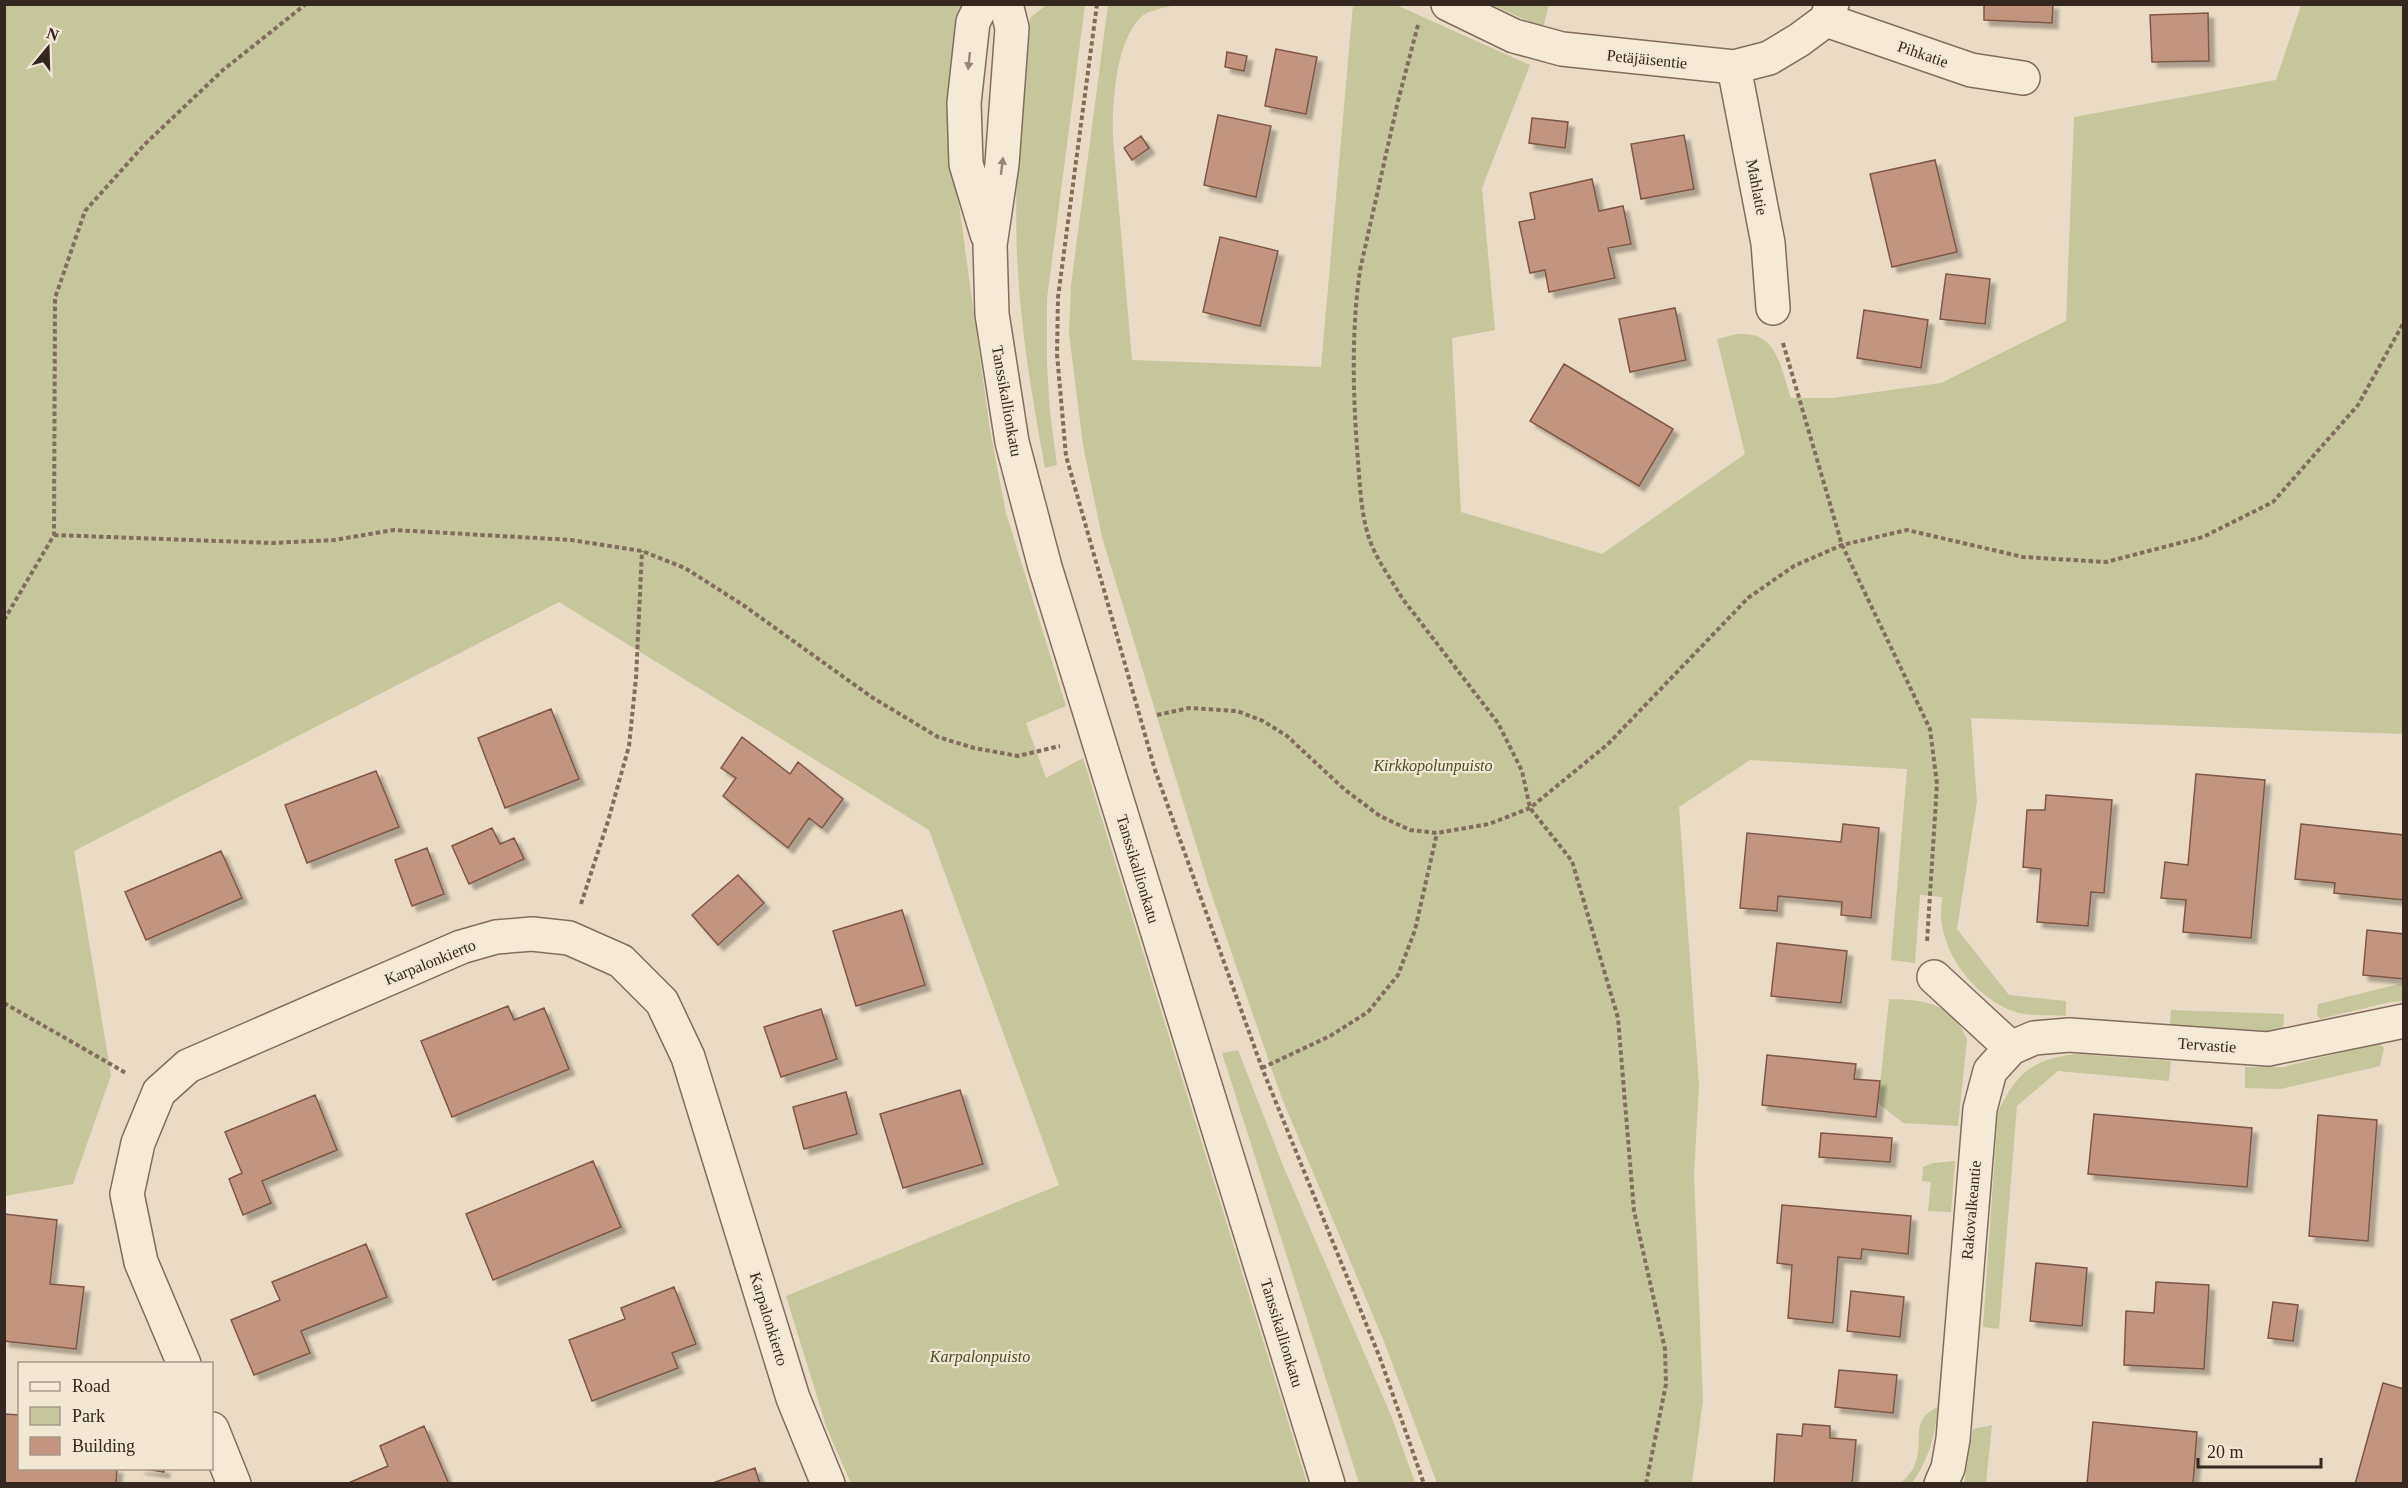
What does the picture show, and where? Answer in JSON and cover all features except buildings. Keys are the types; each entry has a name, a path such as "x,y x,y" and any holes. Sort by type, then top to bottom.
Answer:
{"street":[{"name":"Tanssikallionkatu","path":"982,4 973,22 964,113 966,164 990,245"},
{"name":"Tanssikallionkatu","path":"1006,4 1012,28 1002,164 990,245 992,314 1012,442 1045,567 1328,1484"},
{"name":"Petäjäisentie","path":"1435,10 1562,49 1734,67 1769,58 1799,40 1829,12"},
{"name":"Pihkatie","path":"1829,12 1971,70 2023,78"},
{"name":"Mahlatie","path":"1734,67 1768,243 1773,308"},
{"name":"Karpalonkierto","path":"183,1362 141,1262 127,1194 138,1143 159,1092 188,1066 461,947 496,937 532,934 569,938 621,961 662,1002 688,1057 793,1398 828,1484"},
{"path":"1934,977 2011,1048"},
{"name":"Tervastie","path":"2011,1048 2034,1038 2069,1035 2268,1049 2403,1021"},
{"name":"Rakovalkeantie","path":"1941,1484 1953,1440 1980,1109 1990,1071 2011,1048"},
{"path":"213,1432 234,1484"}],"path":[{"path":"4,620 54,535 55,298 85,211 145,144 223,70 306,4"},
{"path":"1097,4 1058,297 1057,354 1066,456 1155,770 1262,1068 1380,1358 1424,1484"},
{"path":"1435,10 1398,101 1360,270 1356,298 1353,401 1361,497 1369,538 1402,598 1498,723 1522,771 1530,808 1572,861 1618,1018 1634,1211 1665,1349 1666,1384 1646,1484"},
{"path":"1773,308 1842,545 1930,729 1937,784 1927,946 1934,977"},
{"path":"1157,715 1190,708 1236,711 1263,721 1287,736 1344,789 1380,816 1410,830 1437,833 1489,824 1530,808 1608,744 1748,598 1794,566 1842,545 1907,530 2024,557 2106,562 2203,537 2273,502 2358,405 2403,322"},
{"path":"54,535 272,543 334,540 394,530 571,540 642,551 685,568 873,698 938,736 974,748 1018,756 1064,745"},
{"path":"569,938 608,821 629,746 636,678 642,551"},
{"path":"1262,1068 1330,1036 1368,1012 1398,975 1415,930 1437,833"},
{"path":"4,1003 159,1092"}],"green space":[{"name":"Karpalonpuisto","path":"5,5 961,5 955,39 949,132 990,430 1006,513 1066,706 1026,723 1046,778 1083,758 1307,1483 851,1483 827,1429 786,1296 1059,1185 929,830 559,602 74,851 111,1075 73,1184 5,1196"},
{"path":"1046,5 1085,5 1047,299 1047,366 1057,465 1045,468 1031,388 1021,309 1016,199 1026,31 1031,17"},
{"name":"Kirkkopolunpuisto","path":"1108,5 1175,5 1147,13 1132,29 1120,59 1113,109 1113,139 1132,360 1321,367 1353,5 1396,5 1530,65 1482,188 1495,330 1452,338 1461,512 1602,554 1745,454 1717,339 1740,334 1763,339 1771,346 1781,365 1791,398 1833,398 1941,383 2066,321 2074,117 2276,80 2301,5 2403,5 2403,734 1971,718 1977,801 1957,929 2009,995 2066,1001 2066,1016 2030,1015 2010,1010 1984,994 1973,984 1954,959 1943,931 1942,897 1920,895 1915,963 1891,960 1907,769 1750,760 1679,807 1699,1085 1694,1174 1703,1400 1692,1483 1437,1483 1385,1344 1281,1096 1210,890 1102,537 1083,445 1069,333 1071,285"},
{"path":"1493,5 1549,5 1543,28"},
{"path":"2403,983 2403,1001 2320,1019 2317,1015 2318,1004"},
{"path":"1889,999 1925,1002 1944,1010 1953,1017 1967,1039 1958,1126 1903,1123 1878,1103"},
{"path":"2171,1010 2284,1014 2283,1029 2266,1031 2170,1025"},
{"path":"2379,1043 2384,1048 2380,1066 2281,1089 2245,1088 2245,1067 2283,1067"},
{"path":"1238,1050 1284,1168 1391,1415 1415,1483 1359,1483 1222,1053"},
{"path":"2076,1054 2171,1061 2169,1081 2058,1071 2017,1106 1999,1329 1983,1327 1998,1112 2012,1087 2028,1070 2048,1060"},
{"path":"1955,1161 1951,1212 1928,1211 1931,1182 1922,1181 1923,1167 1933,1163"},
{"path":"1938,1407 1933,1438 1923,1465 1912,1483 1901,1483 1911,1472 1918,1455 1920,1424 1929,1412"},
{"path":"1992,1425 1986,1483 1964,1483 1973,1429"}]}
